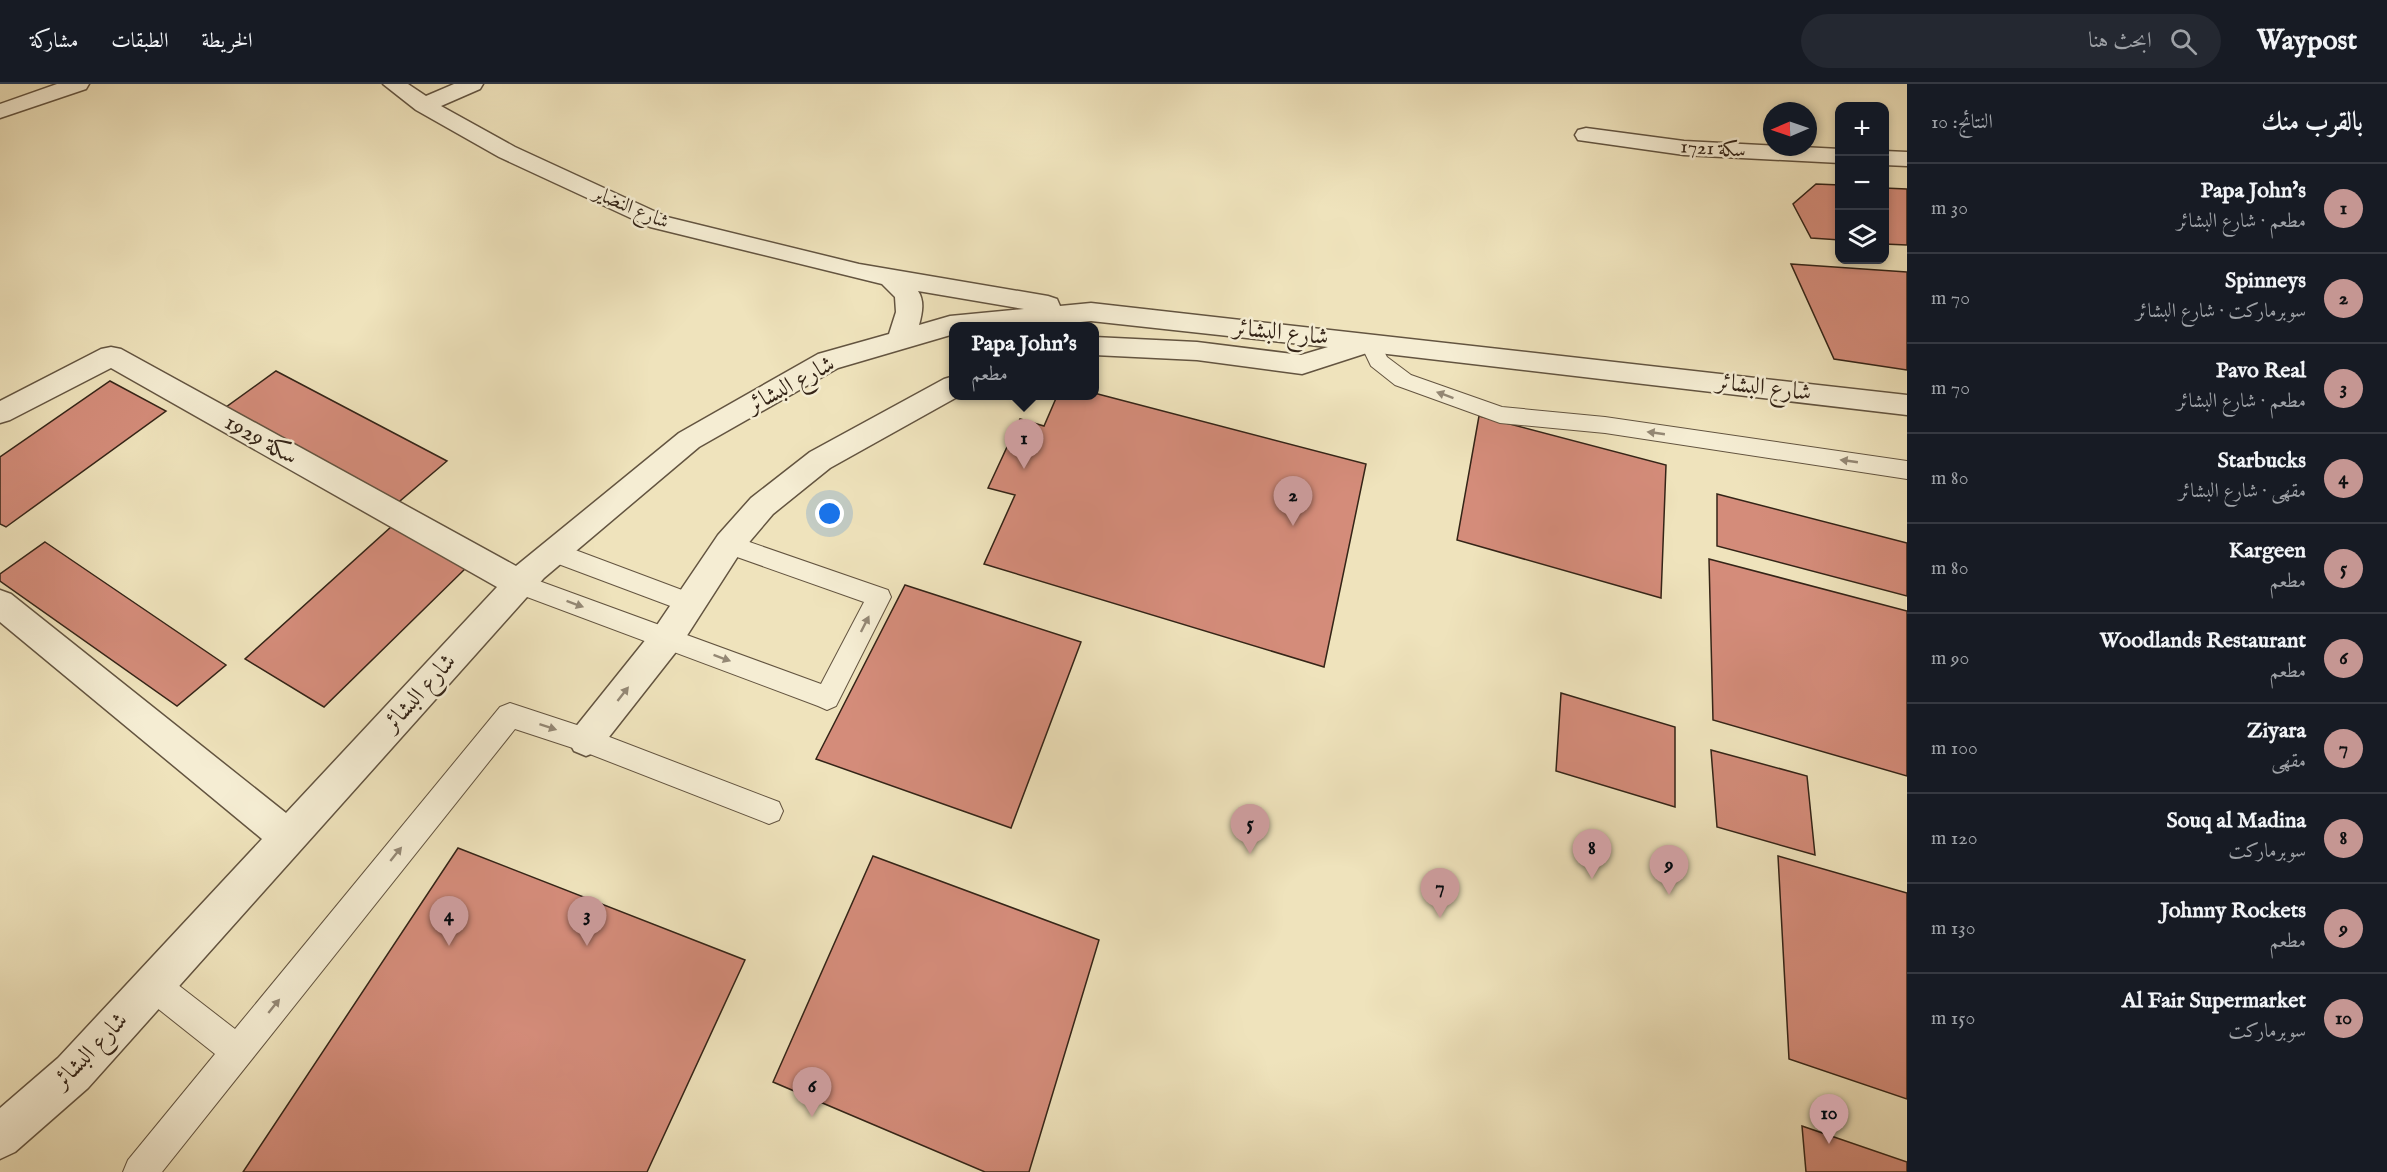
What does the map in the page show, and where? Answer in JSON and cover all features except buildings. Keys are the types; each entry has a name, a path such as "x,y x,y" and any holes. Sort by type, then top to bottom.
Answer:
{"street":[{"path":"0,111 78,84"},
{"name":"شارع النضاير","path":"394,84 424,105 507,152 659,222 890,277 1091,312"},
{"path":"424,105 472,84"},
{"name":"سكة 1721","path":"1586,135 1684,148 1835,156"},
{"path":"1889,158 1907,159"},
{"path":"890,277 908,295 909,312 901,340"},
{"name":"شارع البشائر","path":"983,322 1091,312 1907,405"},
{"name":"شارع البشائر","path":"0,1137 73,1073 520,584 554,552 689,440 828,361 949,325"},
{"path":"1099,346 1197,351 1302,364 1370,343"},
{"name":"سكة 1929","path":"0,414 111,356 520,584"},
{"path":"586,740 667,638 729,544 762,506 820,460 949,389"},
{"path":"0,603 288,838"}],"lane":[{"path":"1370,343 1378,362 1403,380 1500,415 1605,425 1907,470"},
{"path":"520,584 827,698 879,597 729,544"},
{"path":"554,552 689,603"},
{"path":"140,1172 510,715 586,740 769,811"},
{"path":"153,985 237,1051"}],"place":[{"name":"Papa John's","path":"1024,469"},
{"name":"Spinneys","path":"1293,526"},
{"name":"Kargeen","path":"1250,854"},
{"name":"Souq al Madina","path":"1592,879"},
{"name":"Johnny Rockets","path":"1669,895"},
{"name":"Ziyara","path":"1440,918"},
{"name":"Starbucks","path":"449,946"},
{"name":"Pavo Real","path":"587,946"},
{"name":"Woodlands Restaurant","path":"812,1117"},
{"name":"Al Fair Supermarket","path":"1829,1144"}]}
